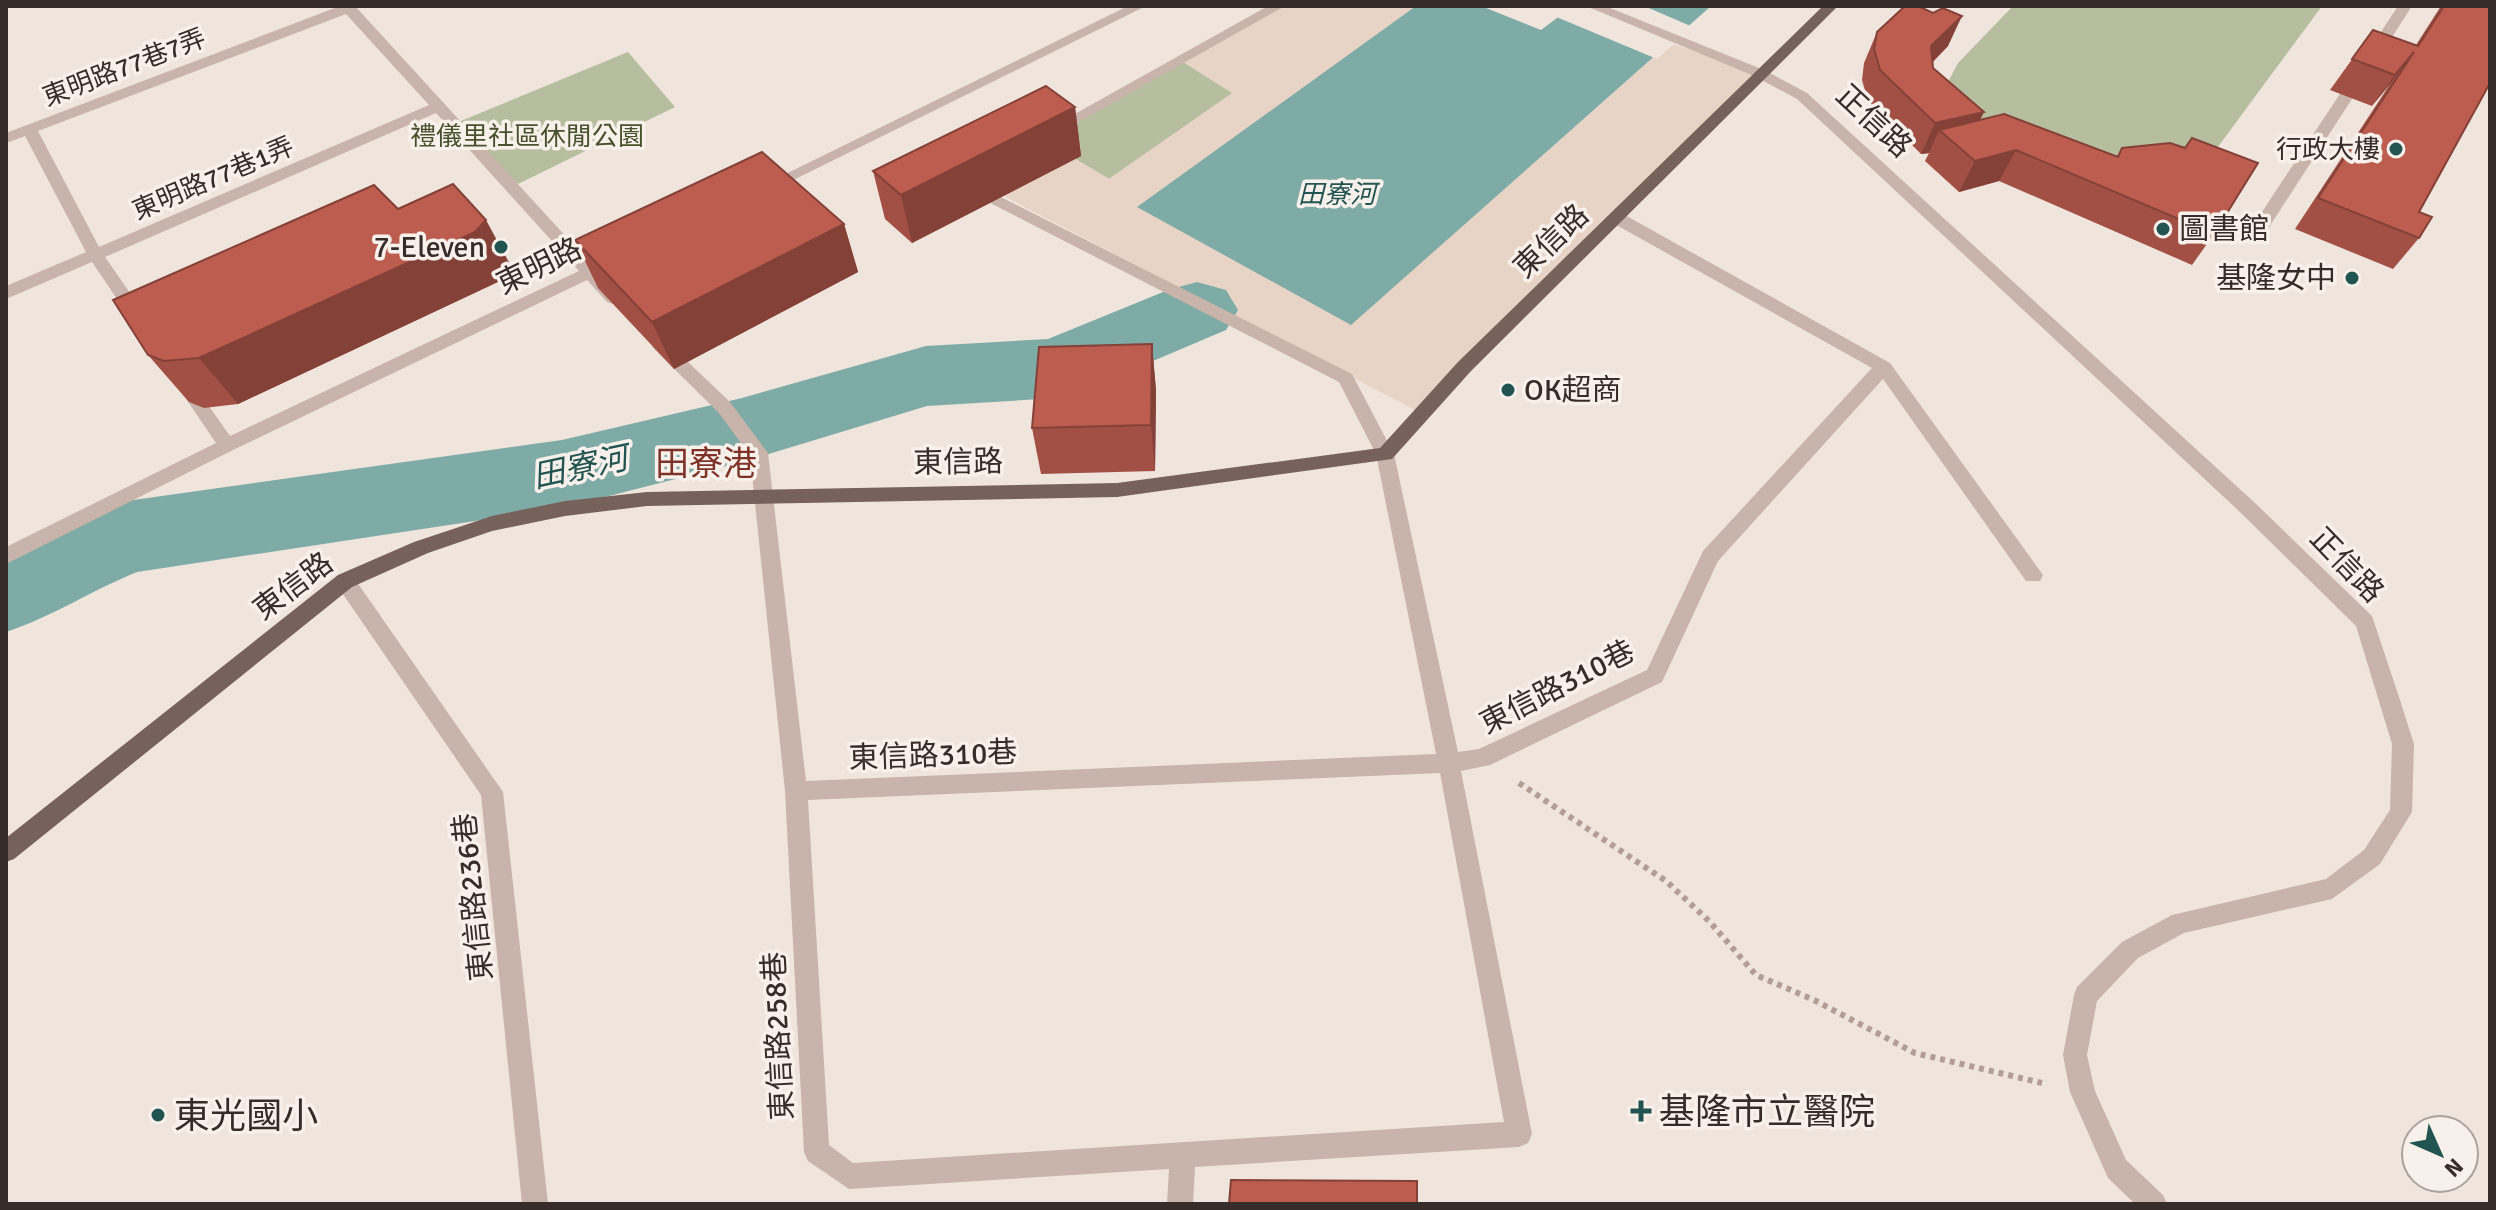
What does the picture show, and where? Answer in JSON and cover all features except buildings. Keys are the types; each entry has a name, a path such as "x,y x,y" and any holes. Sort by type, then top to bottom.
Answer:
{"main road":[{"name":"東信路","path":"6,852 345,581 414,548 464,530 520,515 583,504 766,495 1117,490 1385,454 1419,412 1617,218 1759,73 1831,6"}],"street":[{"path":"743,198 1139,6"},
{"path":"1040,138 1278,6"},
{"name":"正信路","path":"1593,6 1759,73 1802,96 2248,508 2365,622 2403,744 2401,812 2372,857 2332,888 2180,923 2130,950 2086,995 2075,1055 2083,1092 2117,1169 2154,1204"},
{"path":"2258,231 2405,6"},
{"path":"348,7 622,307"},
{"name":"東明路77巷7弄","path":"6,138 348,7"},
{"name":"東明路77巷1弄","path":"6,293 438,107"},
{"path":"29,129 95,255 148,331"},
{"path":"985,168 961,182 1346,378 1385,454 1449,763"},
{"path":"1617,218 1884,367 2033,575"},
{"name":"東明路","path":"6,556 227,445 616,260"},
{"name":"東信路258巷","path":"645,329 724,407 759,453 796,791 817,1152 849,1176 1519,1134 1449,763"},
{"name":"東信路310巷","path":"796,791 1449,763 1482,758 1655,676 1710,556 1884,367"},
{"path":"174,369 227,445"},
{"name":"東信路236巷","path":"345,581 492,792 535,1204"},
{"path":"1180,1204 1183,1156"}],"path":[{"path":"1482,758 1666,881 1709,921 1756,975 1814,1000 1915,1053 2083,1092"}],"green space":[{"path":"2013,6 2322,6 2209,159 2188,171 2003,138 1954,97 1949,80 1958,63"},
{"name":"禮儀里社區休閒公園","path":"628,52 675,107 518,184 456,123"},
{"path":"1180,60 1233,93 1109,179 1040,138"}],"shaded area":[{"path":"1278,6 1419,6 1138,207 1351,324 1670,43 1759,73 1419,412 1013,201 972,176 1040,138 1109,179 1232,93 1180,60"}],"water":[{"name":"田寮河","path":"1416,6 1481,6 1541,30 1573,6 1711,6 1351,325 1137,207"}],"pier":[{"path":"1566,6 1644,6 1693,27 1657,59 1554,16"}],"waterway":[{"name":"田寮河","path":"6,594 65,561 126,537 562,474 742,430 926,376 1057,368 1197,310"}],"place":[{"name":"行政大樓","path":"2396,149"},
{"name":"圖書館","path":"2163,229"},
{"name":"7-Eleven","path":"501,247"},
{"name":"基隆女中","path":"2352,278"},
{"name":"OK超商","path":"1508,390"},
{"name":"基隆市立醫院","path":"1641,1111"},
{"name":"東光國小","path":"158,1115"}],"district":[{"name":"田寮港","path":"706,463"}]}
